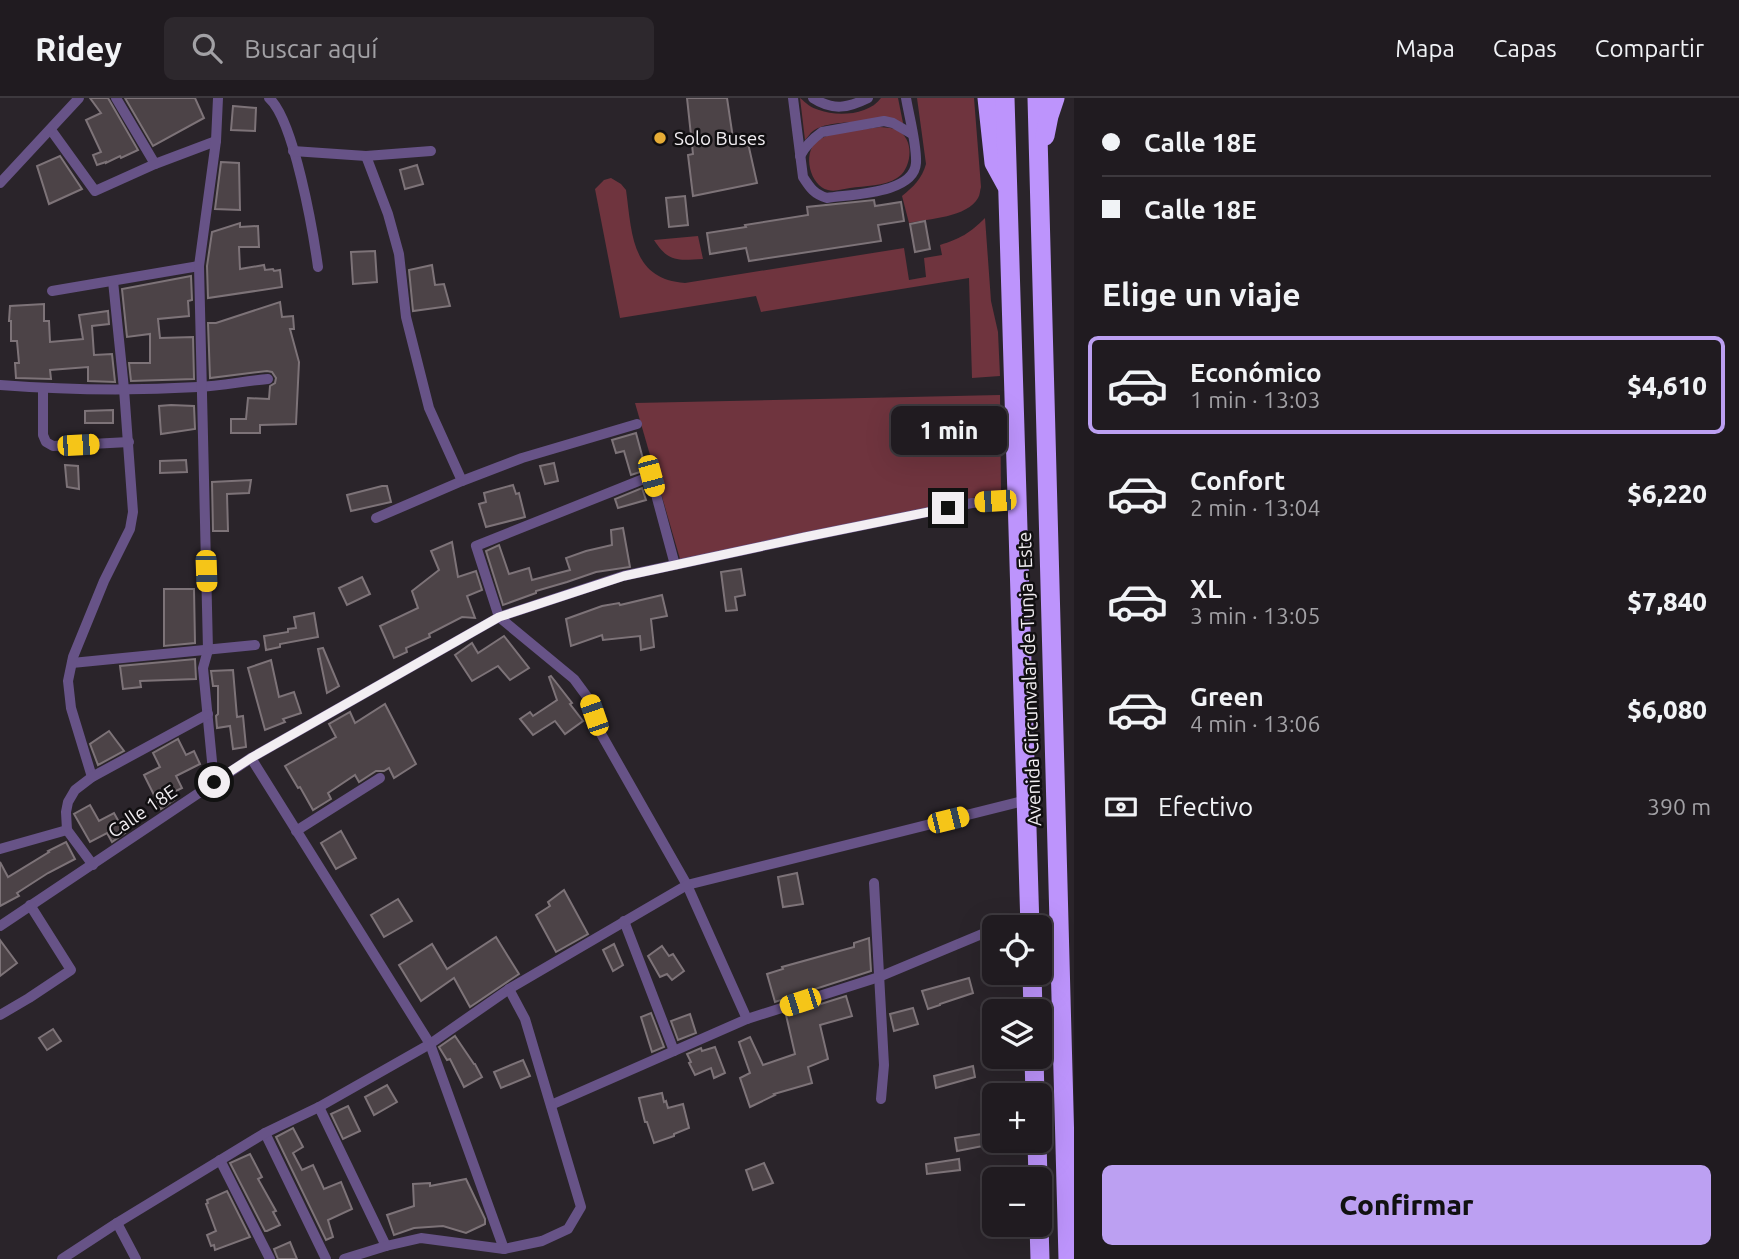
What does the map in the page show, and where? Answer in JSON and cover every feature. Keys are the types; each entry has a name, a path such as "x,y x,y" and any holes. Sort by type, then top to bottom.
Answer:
{"highway":[{"path":"987,98 994,163 1009,191"},
{"name":"Avenida Circunvalar de Tunja - Este","path":"1005,98 1030,915"},
{"name":"Avenida Circunvalar de Tunja - Este","path":"1037,98 1068,1259"},
{"path":"1039,160 1055,98"},
{"path":"1039,1237 1040,1259"}],"street":[{"path":"0,183 79,98"},
{"path":"116,98 155,164"},
{"path":"214,782 203,668 208,650 199,266 216,141 218,98"},
{"path":"269,98 279,111 293,151 310,212 318,267"},
{"path":"793,98 803,177 817,195 827,198 893,188 914,173 916,161 906,98"},
{"path":"813,98 823,104 837,107 848,106 868,98"},
{"path":"800,156 806,145 822,132 884,121 912,134"},
{"path":"51,130 95,191 216,141"},
{"path":"293,151 366,156 431,151"},
{"path":"366,156 388,214 399,254 406,317 429,408 462,481"},
{"path":"52,290 199,266"},
{"path":"92,777 71,708 68,681 72,663 104,581 130,529 133,512 113,281"},
{"path":"0,386 124,389 201,387 268,379"},
{"path":"43,388 43,435 46,442 53,446 129,442"},
{"path":"376,518 522,458 637,424"},
{"path":"676,565 651,476 476,546 499,617 574,679 588,698 600,732 687,885 747,1019"},
{"name":"Calle 18E","path":"0,926 251,758 499,617 624,576 972,503 1018,500"},
{"path":"72,663 255,645"},
{"path":"93,865 67,830 68,802 75,790 92,777 208,714"},
{"path":"251,758 430,1044 504,1248"},
{"path":"296,831 380,778"},
{"path":"62,1259 265,1133 319,1107 430,1044 509,989 687,885 1027,800"},
{"path":"0,849 67,830"},
{"path":"873,883 884,1065 881,1099"},
{"path":"0,1015 71,970 30,905"},
{"path":"624,920 674,1051"},
{"path":"551,1105 747,1019 879,977 982,933"},
{"path":"344,1259 421,1238 504,1248 542,1241 568,1229 581,1208 525,1019 509,989"},
{"path":"319,1107 386,1246"},
{"path":"265,1133 326,1259"},
{"path":"220,1160 270,1259"},
{"path":"117,1223 136,1259"}],"shaded area":[{"path":"800,98 816,109 843,114 869,108 881,98 898,98 903,123 831,124 813,131 805,140"},
{"path":"917,98 974,98 981,187 978,198 966,209 947,216 909,223 902,196 917,182 926,164"},
{"path":"880,127 898,130 908,142 908,163 902,174 887,183 836,191 828,190 817,182 809,161 812,146 817,141 838,133"},
{"path":"611,178 626,190 633,237 644,263 667,280 685,283 904,248 909,280 926,277 924,258 942,255 940,245 964,235 985,218 991,301 998,332 1000,376 972,378 969,278 761,312 756,296 620,318 595,189 604,180"},
{"path":"698,236 703,259 674,258 664,253 654,240"},
{"path":"1000,395 1001,492 680,559 635,403"}],"building":[{"path":"90,98 108,98 138,150 97,165 93,155 101,152 86,120 101,113"},
{"path":"125,98 195,98 204,118 153,146"},
{"path":"687,98 727,98 734,145 748,143 757,183 693,196 688,155 693,154"},
{"path":"233,106 256,108 255,131 231,130"},
{"path":"60,156 82,189 49,204 37,166"},
{"path":"221,162 239,163 240,210 215,209"},
{"path":"417,165 423,184 405,189 400,170"},
{"path":"685,196 688,225 669,227 666,198"},
{"path":"874,200 875,206 901,202 904,221 878,225 881,241 749,261 746,248 710,254 707,233 808,215 807,207"},
{"path":"925,221 930,249 915,252 910,224"},
{"path":"240,223 240,227 258,226 259,247 239,247 240,269 264,265 265,270 280,270 282,287 208,298 207,266 212,232"},
{"path":"375,251 377,282 353,284 351,252"},
{"path":"432,265 435,285 444,284 450,306 413,311 409,270"},
{"path":"191,276 192,300 188,301 189,316 158,319 160,338 193,337 194,379 131,381 129,363 150,363 150,334 127,337 122,289"},
{"path":"280,302 282,317 293,316 294,329 290,329 299,362 296,424 260,425 260,433 231,433 231,419 246,419 248,398 269,399 270,386 275,383 276,378 272,372 267,371 210,378 208,323 216,323"},
{"path":"44,304 44,321 49,321 50,342 83,339 79,315 108,311 109,324 92,326 94,355 112,354 115,382 88,381 88,367 50,370 51,379 16,378 15,363 19,363 17,341 11,341 10,306"},
{"path":"159,406 194,406 195,429 161,434"},
{"path":"113,410 113,423 85,423 85,411"},
{"path":"636,433 646,470 631,475 624,451 616,453 612,440"},
{"path":"186,460 187,472 160,473 160,461"},
{"path":"554,463 558,481 545,484 540,466"},
{"path":"65,465 78,466 79,489 67,487"},
{"path":"251,480 249,493 227,494 228,531 213,531 212,482"},
{"path":"513,485 516,494 519,493 525,517 486,527 479,504 486,502 484,493"},
{"path":"387,486 391,502 351,511 347,495"},
{"path":"642,488 646,500 618,508 615,499"},
{"path":"623,528 630,567 596,572 536,591 503,605 486,551 499,545 509,574 529,568 532,580 570,570 566,558 612,545 611,530"},
{"path":"452,542 458,577 476,571 482,590 467,596 475,618 462,617 429,634 430,637 406,648 407,652 394,658 380,626 418,608 412,591 439,570 431,551"},
{"path":"741,569 745,595 735,597 737,610 726,611 721,572"},
{"path":"362,577 370,594 347,605 339,588"},
{"path":"164,589 194,589 195,643 164,646"},
{"path":"662,595 667,616 651,619 654,647 641,650 640,636 603,640 602,635 571,646 566,619 602,606 620,605"},
{"path":"314,613 318,637 280,644 280,647 266,650 264,636 288,632 288,629 296,628 294,617"},
{"path":"504,636 529,668 510,680 498,666 472,681 455,655 472,643 478,653"},
{"path":"323,648 339,686 327,693 318,649"},
{"path":"195,659 196,679 140,681 141,687 123,689 120,666"},
{"path":"271,660 279,697 294,692 301,713 283,719 285,722 265,730 248,668"},
{"path":"233,670 237,717 243,716 246,747 233,749 230,726 217,728 218,686 213,686 211,671"},
{"path":"551,676 583,721 565,734 555,721 533,735 520,719 530,712 533,716 557,700 549,677"},
{"path":"385,704 416,764 394,778 389,768 376,771 359,782 355,775 328,793 331,799 313,810 285,766 336,737 329,724 350,712 355,723"},
{"path":"109,731 124,751 98,765 90,744"},
{"path":"178,739 186,755 194,751 200,764 176,776 182,788 170,794 174,800 161,809 144,775 160,767 153,753"},
{"path":"90,805 99,821 114,813 125,833 112,842 107,833 90,842 74,814"},
{"path":"341,831 356,858 336,869 321,843"},
{"path":"66,842 75,859 48,873 17,893 19,896 0,906 0,862 8,877"},
{"path":"797,873 803,904 783,907 778,877"},
{"path":"564,890 588,934 556,952 536,915 550,906 548,902"},
{"path":"398,899 412,921 384,937 371,915"},
{"path":"496,937 519,974 470,1007 454,978 421,1001 399,965 432,944 447,969"},
{"path":"869,938 871,971 775,1002 767,974 783,969 782,967 854,947 854,943"},
{"path":"0,940 17,963 0,976"},
{"path":"614,944 623,965 613,971 603,950"},
{"path":"662,946 669,956 673,954 684,971 672,980 667,974 660,977 648,956"},
{"path":"969,978 973,993 928,1009 922,991"},
{"path":"846,996 852,1016 820,1025 828,1059 808,1067 812,1083 774,1094 750,1107 740,1078 750,1073 739,1042 750,1037 763,1065 795,1054 786,1015"},
{"path":"913,1008 918,1024 894,1031 890,1014"},
{"path":"651,1013 664,1047 652,1052 641,1017"},
{"path":"690,1014 696,1033 678,1040 671,1021"},
{"path":"53,1029 61,1041 47,1050 39,1038"},
{"path":"455,1036 482,1077 464,1087 450,1059 447,1060 439,1047"},
{"path":"715,1047 725,1073 714,1078 711,1068 695,1075 687,1054 701,1048 702,1051"},
{"path":"523,1060 530,1076 501,1088 494,1072"},
{"path":"973,1066 975,1077 936,1088 934,1076"},
{"path":"387,1085 397,1102 374,1115 365,1097"},
{"path":"662,1093 668,1108 683,1104 689,1128 654,1143 639,1098"},
{"path":"348,1106 360,1131 343,1139 331,1114"},
{"path":"293,1128 303,1147 293,1153 302,1170 313,1165 324,1189 341,1182 352,1209 328,1220 333,1237 326,1240 276,1137"},
{"path":"982,1134 982,1146 957,1151 955,1138"},
{"path":"250,1154 262,1177 258,1179 276,1211 273,1212 280,1225 267,1231 230,1163"},
{"path":"959,1159 960,1170 927,1174 926,1164"},
{"path":"764,1163 773,1183 753,1190 746,1170"},
{"path":"466,1179 485,1224 466,1233 443,1226 414,1228 394,1235 387,1215 414,1206 413,1184 430,1183 430,1186"},
{"path":"227,1191 250,1237 215,1250 207,1235 216,1231 206,1204 207,1200"},
{"path":"290,1242 297,1259 278,1259 274,1249"}],"place":[{"name":"Solo Buses","path":"660,138"}],"route":[{"path":"214,782 251,758 499,617 624,576 948,508"}]}
